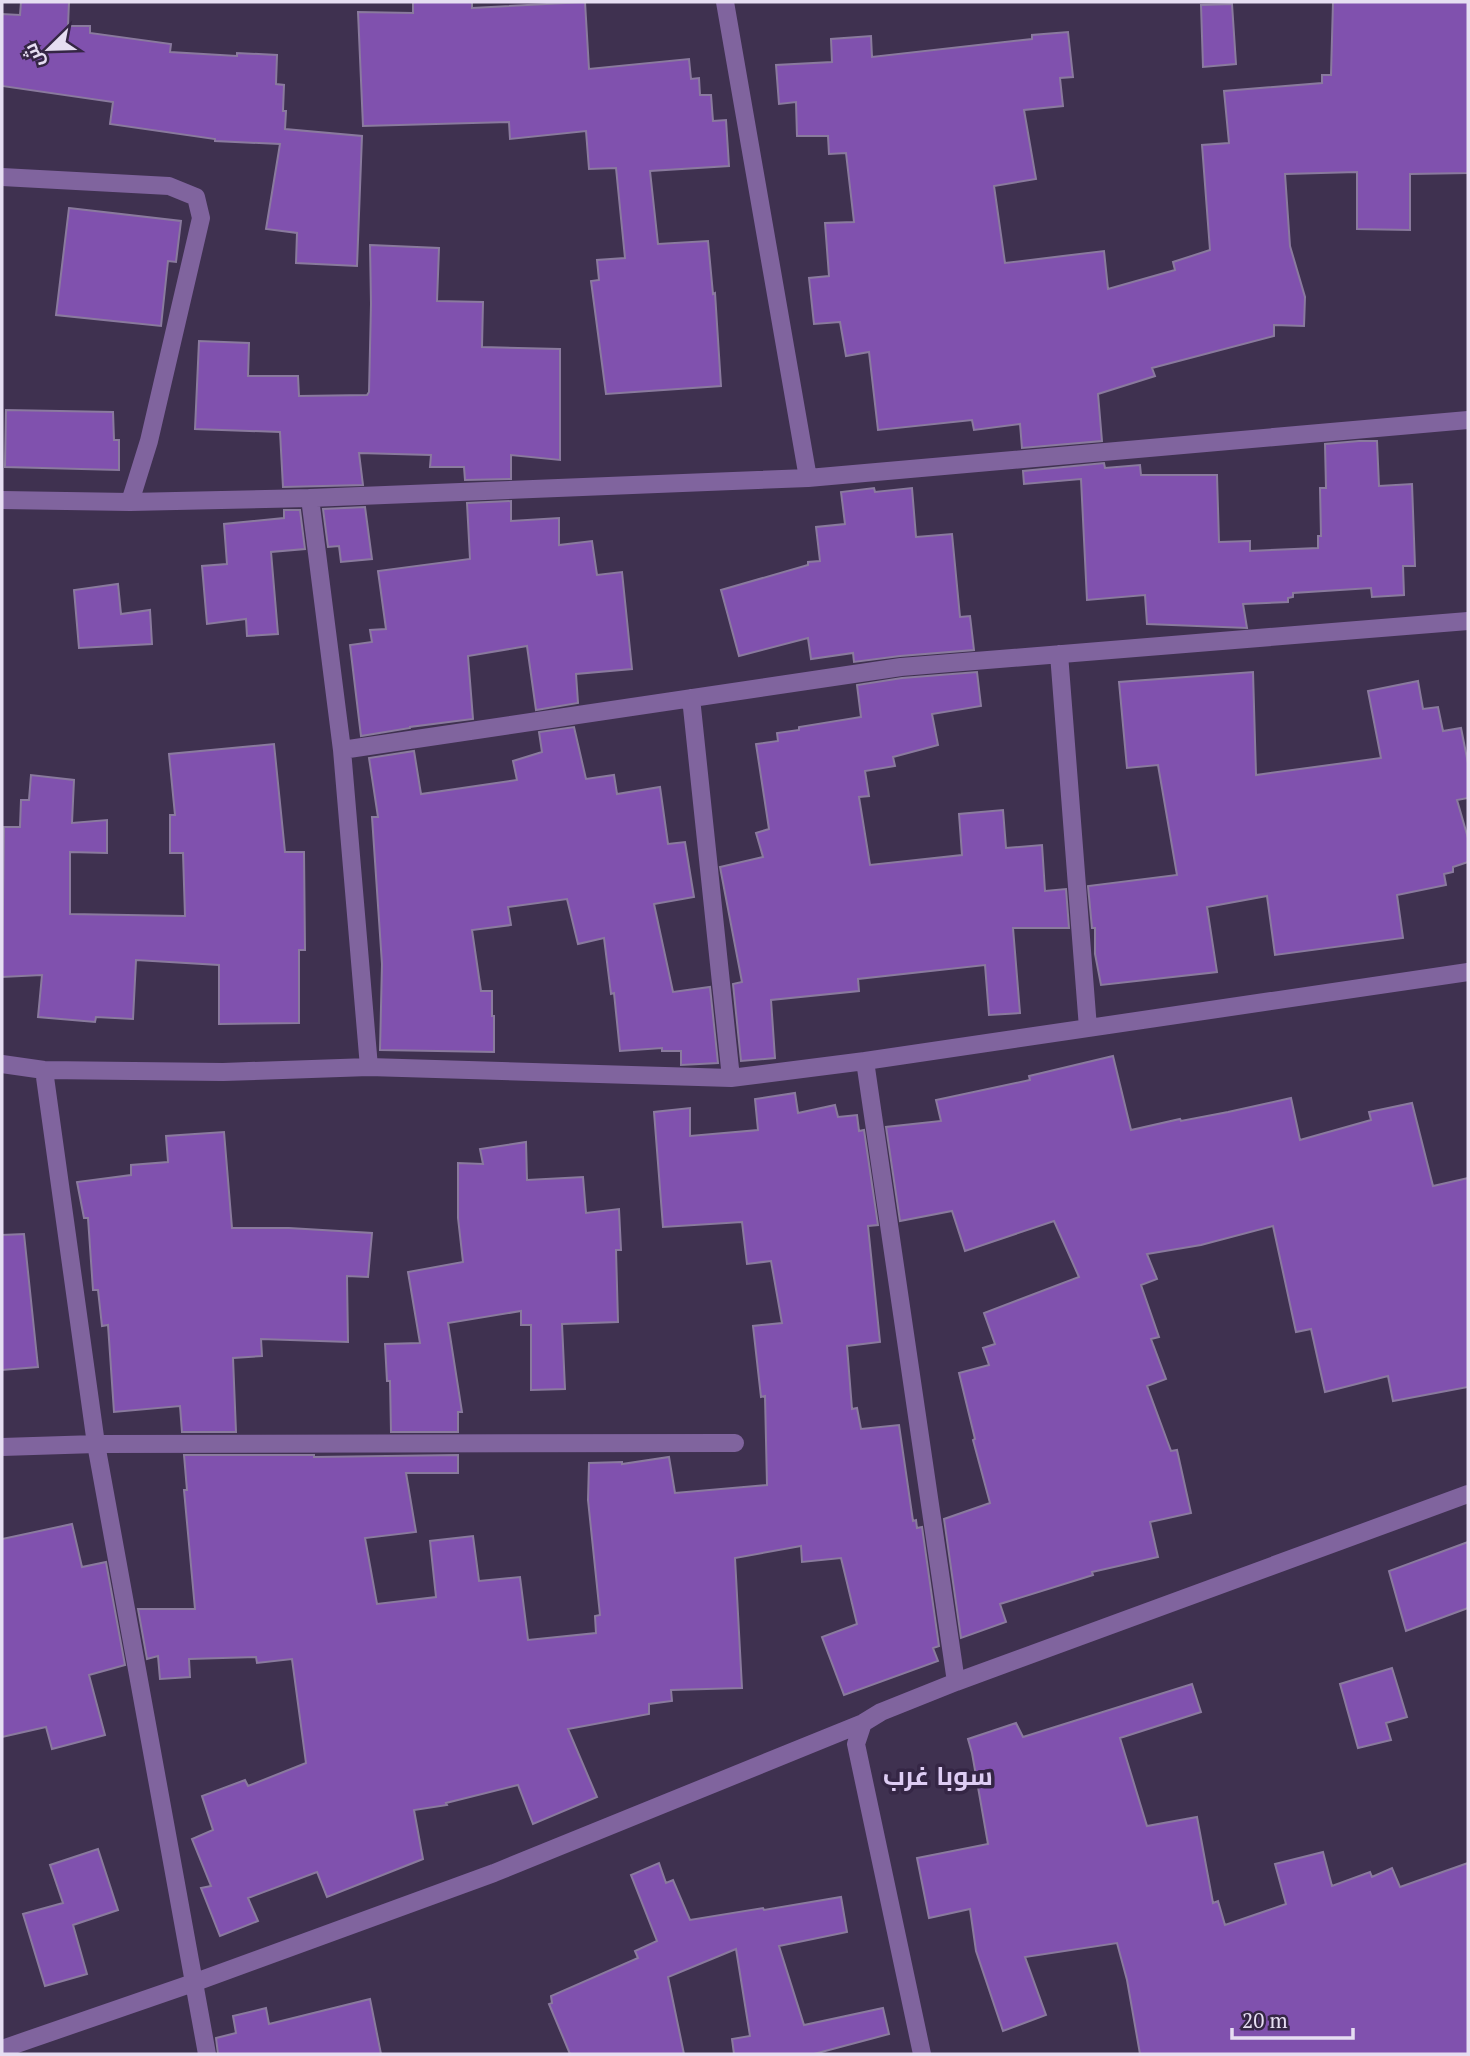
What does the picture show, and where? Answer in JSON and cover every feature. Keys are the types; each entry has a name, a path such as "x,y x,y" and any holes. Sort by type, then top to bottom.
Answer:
{"street":[{"path":"725,2 808,478"},
{"path":"2,177 170,186 196,197 201,218 149,441 130,502"},
{"path":"2,500 130,502 310,498 808,478 1468,420"},
{"path":"310,498 342,750 369,1067"},
{"path":"342,750 901,667 1468,621"},
{"path":"1059,654 1088,1028"},
{"path":"691,698 731,1078"},
{"path":"2,1064 44,1070 223,1072 369,1067 731,1078 865,1061 1468,972"},
{"path":"865,1061 956,1682"},
{"path":"44,1070 96,1444 207,2054"},
{"path":"2,1447 96,1444 735,1443"},
{"path":"2,2049 193,1983 494,1873 863,1723 881,1712 956,1682 1468,1494"},
{"path":"863,1723 856,1744 922,2054"}],"building":[{"path":"21,2 69,2 68,26 90,26 90,33 171,44 170,52 237,56 237,53 277,55 276,84 284,85 285,129 362,136 357,266 296,263 297,233 266,229 280,144 215,141 110,124 113,102 2,86 2,14 20,15"},
{"path":"413,2 472,2 472,8 585,2 589,69 689,59 691,79 699,78 700,95 711,95 713,121 726,120 729,166 650,171 658,244 708,241 713,294 715,293 721,386 606,394 591,281 599,280 597,260 625,258 616,168 589,169 586,131 510,139 509,122 363,126 358,12 413,13"},
{"path":"1333,2 1468,2 1468,173 1410,174 1410,230 1357,229 1357,172 1285,174 1290,246 1305,297 1304,326 1274,325 1274,336 1152,368 1155,376 1098,394 1102,441 1022,448 1020,424 974,430 972,420 878,430 869,352 846,356 840,322 814,324 809,278 829,276 825,223 854,222 846,153 829,154 828,136 797,136 796,102 779,104 776,65 832,62 831,39 871,36 872,57 1032,39 1032,35 1068,32 1073,77 1060,78 1063,106 1024,110 1036,179 994,186 1005,263 1104,251 1108,289 1175,270 1173,262 1210,250 1202,145 1229,143 1224,91 1322,83 1322,75 1331,75"},
{"path":"1232,4 1236,64 1203,67 1201,5"},
{"path":"69,208 181,221 176,262 168,261 161,326 56,315"},
{"path":"370,245 439,248 437,301 483,302 482,347 560,349 560,460 511,455 511,479 465,480 464,467 430,467 431,455 359,453 363,485 283,487 280,432 195,429 199,341 249,343 248,376 298,376 299,396 367,395 371,304"},
{"path":"6,410 113,412 114,440 119,440 119,470 5,467"},
{"path":"1377,441 1379,486 1412,484 1415,566 1403,566 1404,595 1372,597 1371,588 1293,593 1288,602 1243,604 1247,628 1147,624 1145,595 1087,600 1081,479 1024,484 1023,471 1104,463 1105,468 1140,465 1141,475 1217,475 1219,542 1250,541 1250,551 1318,548 1318,536 1321,536 1320,488 1326,488 1325,444"},
{"path":"874,488 875,492 912,488 916,537 952,534 960,617 970,616 974,650 854,662 853,653 811,659 808,638 739,656 721,590 808,565 808,562 820,561 816,527 845,524 841,492"},
{"path":"511,501 511,521 559,518 559,545 592,541 597,575 622,572 632,669 576,674 578,703 536,710 527,646 468,656 473,719 361,736 350,645 372,642 370,630 386,629 378,571 470,559 467,503"},
{"path":"365,507 372,559 341,562 339,546 328,547 323,509"},
{"path":"284,510 300,510 305,549 271,552 278,634 247,636 246,619 207,624 202,566 227,564 224,524 284,518"},
{"path":"118,584 121,614 150,610 152,644 79,648 74,590"},
{"path":"977,672 981,706 932,714 938,745 893,757 895,766 865,771 869,796 859,797 870,865 962,855 959,814 1003,810 1006,848 1042,845 1045,891 1066,889 1069,928 1013,928 1020,1013 989,1015 985,965 858,979 859,991 771,1000 775,1058 741,1061 733,984 742,982 720,867 763,857 756,833 769,829 756,744 778,741 777,733 799,730 799,727 861,717 857,685 902,678"},
{"path":"1253,672 1256,775 1381,758 1368,691 1418,681 1423,709 1438,707 1443,731 1461,728 1468,763 1468,798 1457,800 1468,838 1468,862 1453,867 1453,872 1444,874 1446,885 1397,895 1403,938 1275,955 1267,896 1207,907 1217,972 1101,985 1088,886 1177,875 1158,765 1127,768 1119,682"},
{"path":"574,727 586,779 614,775 617,794 660,787 668,844 685,842 694,897 654,904 673,992 710,987 718,1063 681,1065 681,1051 662,1051 662,1048 620,1051 614,993 611,994 604,938 578,944 567,899 508,907 511,925 472,930 481,991 492,991 494,1052 380,1050 382,964 372,817 378,817 369,758 414,751 421,794 517,780 513,761 542,752 539,732"},
{"path":"274,744 285,852 304,852 305,950 299,950 299,1023 219,1024 219,965 136,960 133,1019 96,1017 95,1022 38,1017 42,975 2,977 4,827 20,827 21,800 29,800 31,775 74,780 72,823 107,820 107,853 70,852 70,914 185,916 183,853 170,853 170,815 175,815 169,754"},
{"path":"1113,1056 1131,1130 1291,1098 1300,1140 1371,1120 1369,1112 1412,1103 1433,1186 1468,1178 1468,1387 1393,1401 1388,1376 1325,1392 1311,1329 1296,1332 1273,1226 1201,1245 1147,1254 1157,1279 1141,1285 1159,1337 1151,1339 1166,1379 1147,1386 1171,1451 1177,1450 1191,1513 1150,1522 1158,1557 1092,1572 1093,1575 1000,1604 1006,1622 961,1638 944,1519 990,1503 959,1373 989,1365 983,1348 995,1344 984,1313 1079,1277 1054,1221 965,1251 952,1211 900,1221 886,1127 941,1121 936,1100 1030,1080 1029,1076"},
{"path":"795,1093 798,1113 835,1105 838,1117 857,1115 859,1131 864,1130 878,1225 868,1226 880,1342 847,1346 852,1409 857,1408 861,1429 899,1425 913,1521 916,1520 917,1528 922,1527 939,1646 933,1648 938,1661 844,1695 822,1637 857,1624 841,1558 802,1562 801,1546 735,1558 742,1688 671,1690 672,1701 649,1704 649,1714 568,1729 597,1797 533,1824 518,1785 446,1803 447,1805 414,1810 423,1859 327,1897 317,1872 248,1898 258,1921 220,1936 201,1888 211,1886 192,1839 213,1830 202,1796 245,1780 248,1786 306,1763 292,1659 257,1663 256,1657 189,1659 190,1677 160,1679 158,1656 147,1659 138,1609 195,1609 184,1490 187,1490 184,1455 458,1455 458,1473 406,1473 416,1532 365,1538 377,1604 436,1597 430,1541 473,1536 479,1581 520,1577 528,1640 596,1633 595,1616 600,1615 588,1500 589,1463 622,1464 669,1457 675,1493 767,1485 765,1396 761,1397 753,1326 782,1323 771,1261 747,1264 742,1222 663,1227 654,1112 690,1108 690,1136 758,1130 755,1099"},
{"path":"224,1132 232,1228 372,1233 368,1277 347,1276 348,1342 261,1339 262,1356 233,1358 236,1432 182,1432 180,1406 114,1412 108,1325 102,1326 98,1290 93,1290 88,1218 84,1218 77,1182 131,1175 131,1165 168,1162 166,1136"},
{"path":"526,1142 527,1180 583,1177 586,1213 619,1209 621,1250 616,1250 618,1322 562,1324 565,1389 531,1390 531,1325 521,1325 521,1311 448,1323 462,1412 458,1412 458,1432 391,1432 390,1381 387,1381 385,1344 420,1343 408,1272 463,1262 458,1218 458,1163 483,1164 480,1149"},
{"path":"24,1234 38,1367 2,1370 2,1235"},
{"path":"72,1524 82,1567 106,1562 125,1665 89,1675 105,1735 52,1749 46,1727 2,1737 2,1539"},
{"path":"1468,1542 1468,1608 1406,1631 1389,1571"},
{"path":"1392,1668 1407,1717 1386,1723 1391,1740 1358,1748 1340,1684"},
{"path":"1192,1684 1201,1712 1120,1738 1147,1826 1197,1817 1213,1903 1218,1901 1225,1925 1286,1904 1275,1864 1323,1852 1332,1886 1370,1872 1372,1877 1392,1868 1400,1887 1468,1863 1468,2054 1140,2054 1127,1980 1117,1943 1025,1957 1046,2015 1003,2031 976,1951 970,1909 929,1918 917,1858 988,1844 968,1739 1016,1723 1023,1737"},
{"path":"98,1849 118,1910 73,1925 87,1974 45,1986 23,1914 63,1903 50,1865"},
{"path":"659,1863 666,1883 673,1880 690,1920 841,1897 847,1932 779,1946 804,2025 883,2008 889,2034 814,2054 734,2054 732,2039 750,2036 736,1949 668,1977 684,2054 570,2054 549,2004 552,2003 551,1996 638,1958 635,1951 657,1941 631,1875"},
{"path":"370,1999 381,2054 218,2054 216,2038 236,2033 233,2016 266,2008 269,2024"}],"district":[{"name":"سوبا غرب","path":"938,1776"}]}
